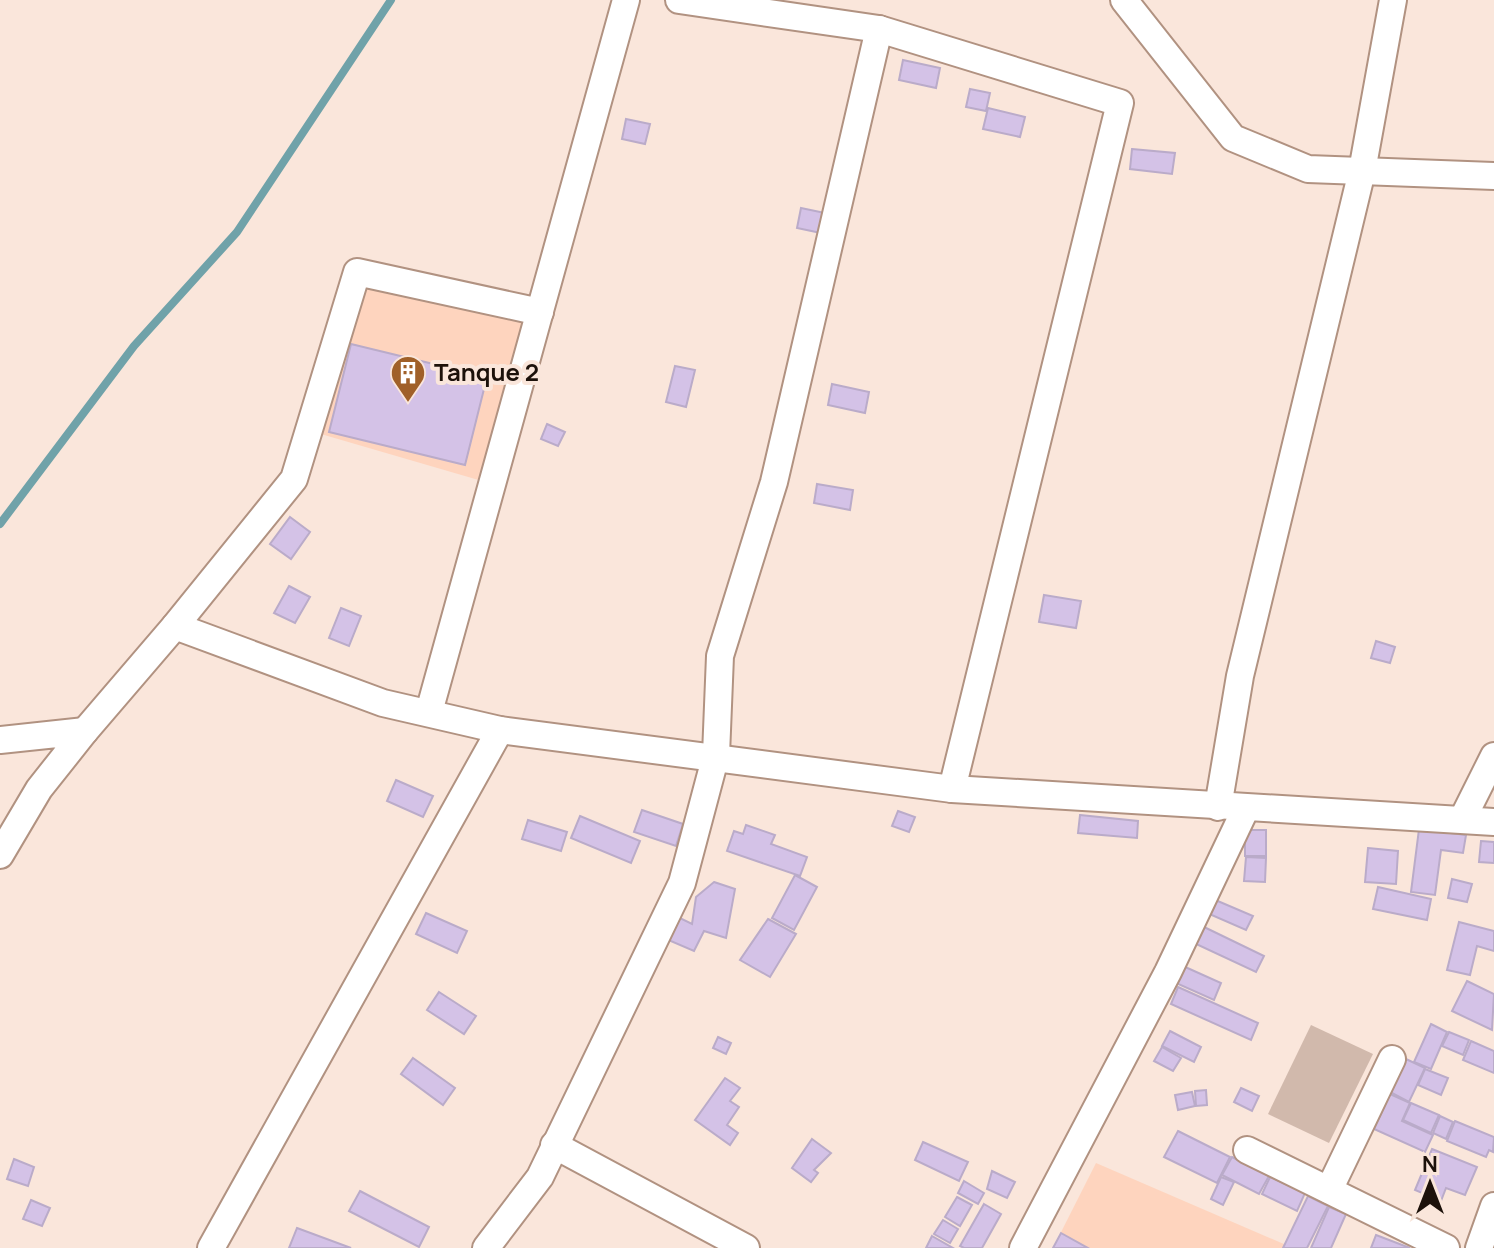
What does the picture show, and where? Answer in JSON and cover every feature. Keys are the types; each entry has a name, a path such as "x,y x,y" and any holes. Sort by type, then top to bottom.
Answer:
{"street":[{"path":"429,712 626,0"},
{"path":"679,0 879,29 1120,103 952,789"},
{"path":"1124,0 1233,138 1308,169 1494,176"},
{"path":"1218,807 1240,676 1362,171 1393,0"},
{"path":"486,1248 540,1177 682,883 716,755 720,656 774,482 879,29"},
{"path":"0,855 39,789 294,479 357,272 540,312"},
{"path":"175,626 383,703 500,730 716,755 952,789 1494,822"},
{"path":"211,1248 500,730"},
{"path":"0,740 85,731"},
{"path":"1463,818 1494,756"},
{"path":"1023,1248 1168,972 1246,808"},
{"path":"1329,1190 1392,1059"},
{"path":"554,1145 746,1248"},
{"path":"1247,1150 1446,1248"},
{"path":"1479,1248 1494,1206"}],"shaded area":[{"path":"362,280 525,322 482,481 314,432"},
{"path":"1311,1025 1373,1054 1329,1143 1268,1114"},
{"path":"1096,1163 1293,1248 1053,1248"}],"building":[{"path":"903,60 940,68 936,88 899,80"},
{"path":"970,89 990,93 986,111 966,107"},
{"path":"988,108 1025,117 1020,137 983,129"},
{"path":"626,119 650,124 645,144 622,139"},
{"path":"1132,149 1175,153 1172,174 1130,169"},
{"path":"801,208 825,213 821,233 797,228"},
{"name":"Tanque 2","path":"351,344 487,377 465,465 329,432"},
{"path":"675,366 695,370 686,407 666,402"},
{"path":"832,384 869,392 865,413 828,405"},
{"path":"547,424 565,432 558,446 541,439"},
{"path":"817,484 853,490 850,510 814,503"},
{"path":"290,517 310,532 291,559 270,544"},
{"path":"289,586 310,597 295,623 274,613"},
{"path":"1044,595 1081,601 1076,628 1039,622"},
{"path":"341,608 361,616 349,646 329,638"},
{"path":"1376,641 1395,647 1390,663 1371,658"},
{"path":"396,780 433,796 423,817 387,801"},
{"path":"642,810 683,824 676,846 634,832"},
{"path":"898,811 915,817 909,832 892,826"},
{"path":"1080,815 1138,821 1137,838 1078,833"},
{"path":"580,816 640,841 631,863 571,838"},
{"path":"528,820 567,832 561,851 522,839"},
{"path":"746,825 775,835 771,844 807,857 800,876 727,851 734,831 743,834"},
{"path":"1419,829 1466,835 1463,853 1441,850 1435,895 1411,892"},
{"path":"1245,830 1266,830 1266,856 1245,856"},
{"path":"1481,841 1494,842 1494,863 1479,862"},
{"path":"1368,848 1398,851 1396,884 1365,882"},
{"path":"1246,857 1266,858 1265,882 1244,881"},
{"path":"795,875 817,887 794,930 772,918"},
{"path":"1452,879 1472,884 1467,902 1448,898"},
{"path":"714,882 735,889 726,938 704,931 694,951 666,939 676,916 692,924 696,897"},
{"path":"1378,887 1431,899 1427,920 1373,909"},
{"path":"1213,899 1253,916 1246,930 1207,913"},
{"path":"426,913 467,931 457,953 416,934"},
{"path":"768,919 796,934 770,977 740,960"},
{"path":"1459,922 1494,931 1494,951 1477,946 1470,975 1447,970"},
{"path":"1202,926 1264,956 1256,972 1194,943"},
{"path":"1183,966 1221,983 1214,1000 1176,983"},
{"path":"1467,981 1494,994 1492,1030 1452,1011"},
{"path":"1178,987 1258,1023 1251,1040 1171,1004"},
{"path":"439,992 476,1016 464,1034 427,1010"},
{"path":"1431,1024 1447,1032 1431,1069 1414,1062"},
{"path":"1170,1031 1201,1047 1194,1062 1162,1046"},
{"path":"1449,1032 1469,1040 1463,1055 1442,1046"},
{"path":"718,1037 731,1043 726,1054 713,1048"},
{"path":"1471,1041 1494,1051 1494,1073 1463,1060"},
{"path":"1162,1047 1181,1058 1173,1071 1154,1061"},
{"path":"413,1058 455,1088 443,1105 401,1074"},
{"path":"1406,1059 1425,1068 1409,1102 1390,1092"},
{"path":"1425,1069 1448,1078 1441,1095 1418,1085"},
{"path":"725,1078 740,1088 730,1101 739,1107 727,1125 738,1133 730,1145 695,1120"},
{"path":"1241,1088 1259,1096 1252,1111 1234,1102"},
{"path":"1206,1090 1207,1105 1196,1106 1195,1091"},
{"path":"1192,1092 1195,1106 1178,1110 1175,1095"},
{"path":"1390,1094 1410,1103 1402,1121 1433,1135 1425,1152 1374,1129"},
{"path":"1411,1103 1439,1115 1431,1133 1403,1120"},
{"path":"1440,1116 1453,1122 1446,1139 1433,1133"},
{"path":"1455,1121 1494,1137 1493,1152 1489,1150 1486,1157 1447,1141"},
{"path":"1178,1131 1230,1157 1217,1183 1164,1157"},
{"path":"812,1139 831,1153 814,1170 818,1173 811,1182 792,1168"},
{"path":"923,1142 968,1162 959,1181 915,1160"},
{"path":"1432,1149 1477,1167 1465,1195 1446,1188 1441,1201 1415,1190"},
{"path":"1232,1157 1269,1176 1259,1194 1222,1175"},
{"path":"14,1159 34,1167 28,1186 7,1179"},
{"path":"992,1171 1015,1182 1007,1198 987,1189"},
{"path":"1221,1177 1234,1182 1223,1205 1211,1199"},
{"path":"1270,1177 1305,1193 1297,1211 1262,1194"},
{"path":"964,1181 984,1193 978,1204 958,1193"},
{"path":"360,1191 429,1227 419,1247 349,1211"},
{"path":"1308,1196 1328,1206 1307,1248 1283,1248"},
{"path":"957,1197 972,1205 960,1226 945,1217"},
{"path":"31,1200 50,1208 42,1226 23,1219"},
{"path":"984,1204 1001,1214 982,1248 960,1246"},
{"path":"1329,1207 1346,1214 1331,1248 1311,1248"},
{"path":"943,1220 958,1229 950,1243 934,1234"},
{"path":"297,1228 351,1248 289,1248"},
{"path":"1061,1233 1088,1248 1053,1248"},
{"path":"1376,1235 1410,1248 1371,1248"},
{"path":"932,1236 953,1248 926,1248"}],"waterway":[{"path":"0,524 134,346 237,232 391,0"}],"place":[{"name":"Tanque 2","path":"408,404"}]}
